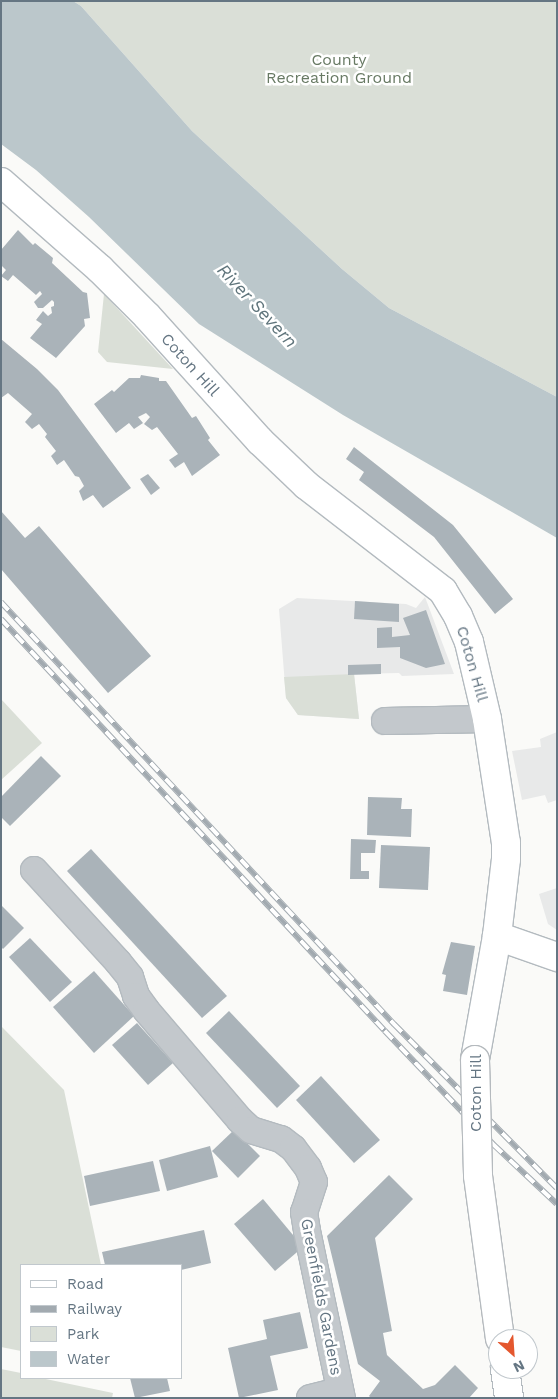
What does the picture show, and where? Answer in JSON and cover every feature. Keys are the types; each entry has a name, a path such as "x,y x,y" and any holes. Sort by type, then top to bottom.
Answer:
{"main road":[{"name":"Coton Hill","path":"1,182 100,269 147,316 260,441 306,485 443,591 469,642 487,719 506,843 506,859 497,936 474,1060 478,1176 499,1329"},
{"path":"497,936 557,957"}],"street":[{"path":"385,721 487,719"},
{"name":"Greenfields Gardens","path":"34,870 118,962 130,977 136,996 146,1010 240,1120 251,1130 281,1139 293,1148 308,1168 314,1182 304,1212 340,1394 310,1398"}],"shaded area":[{"path":"425,597 454,674 402,676 399,673 354,674 359,719 298,715 286,698 279,609 297,598 406,604 416,608"},
{"path":"557,732 557,800 548,803 545,795 522,800 512,751 541,747 540,739"},
{"path":"557,888 557,930 548,924 539,894"}],"green space":[{"name":"County Recreation Ground","path":"73,1 557,1 557,397 389,308 342,269 192,131 81,6"},
{"path":"104,294 173,369 107,362 98,352"},
{"path":"354,674 359,719 298,715 286,698 284,677"},
{"path":"1,699 42,743 1,780"},
{"path":"1,1026 64,1090 101,1264 20,1264 20,1351 1,1347"},
{"path":"1,1369 20,1373 20,1379 46,1379 113,1393 112,1398 1,1398"}],"water":[{"name":"River Severn","path":"1,1 73,1 81,6 192,131 342,269 389,308 557,397 557,538 343,415 199,324 89,217 36,170 1,144"}],"building":[{"path":"18,230 33,245 35,243 53,258 52,263 83,292 87,293 90,318 84,319 85,326 56,358 30,338 42,324 36,320 43,311 48,316 52,313 51,307 54,306 54,302 52,300 43,308 38,308 34,302 42,294 40,291 36,295 13,275 8,281 1,276 6,270 1,265 1,250"},
{"path":"1,339 37,369 58,390 131,488 103,508 93,495 83,501 79,491 84,486 79,477 75,476 64,460 57,465 51,456 56,451 45,437 47,434 39,424 32,429 25,422 32,414 8,393 1,398"},
{"path":"141,375 159,378 159,381 166,381 192,418 196,416 210,438 208,440 220,455 192,476 184,462 175,468 169,460 178,454 157,427 152,430 144,424 150,417 146,413 138,417 143,423 134,429 129,423 116,433 94,404 112,390 114,392 129,378 140,378"},
{"path":"354,447 453,525 513,599 495,614 434,537 359,480 364,472 346,459"},
{"path":"148,474 160,488 151,495 140,479"},
{"path":"1,511 25,538 39,526 151,656 108,693 1,569"},
{"path":"355,601 399,604 399,622 354,619"},
{"path":"426,610 445,664 426,668 400,658 400,647 377,648 377,628 392,627 392,637 410,635 403,618"},
{"path":"381,664 381,674 348,675 348,665"},
{"path":"41,756 61,776 10,826 1,817 1,797"},
{"path":"368,797 402,798 401,809 412,809 411,837 367,835"},
{"path":"351,839 376,840 375,853 361,853 361,871 369,871 369,879 350,879"},
{"path":"381,845 430,847 428,890 379,888"},
{"path":"91,849 227,996 202,1018 67,871"},
{"path":"1,905 24,928 3,949 1,947"},
{"path":"30,938 72,982 50,1002 9,957"},
{"path":"451,942 475,946 467,995 443,991 446,975 442,974"},
{"path":"94,971 134,1016 94,1053 53,1007"},
{"path":"229,1011 300,1086 277,1108 206,1033"},
{"path":"137,1023 173,1063 148,1085 112,1045"},
{"path":"321,1076 380,1140 354,1163 296,1100"},
{"path":"234,1130 260,1156 238,1178 212,1151"},
{"path":"210,1146 218,1177 167,1191 159,1160"},
{"path":"153,1161 160,1191 90,1206 84,1176"},
{"path":"389,1175 413,1199 375,1238 392,1331 383,1333 387,1355 423,1389 435,1385 455,1365 478,1388 469,1398 371,1398 369,1396 380,1381 358,1364 327,1236"},
{"path":"263,1199 303,1247 275,1271 234,1224"},
{"path":"204,1230 211,1263 182,1270 182,1264 105,1264 102,1252"},
{"path":"300,1312 308,1348 270,1356 278,1390 239,1398 228,1348 267,1339 263,1320"},
{"path":"130,1379 167,1379 170,1391 135,1398"}],"railway":[{"path":"1,602 394,1024 557,1188"},
{"path":"1,619 385,1031 494,1145 557,1204"}]}
